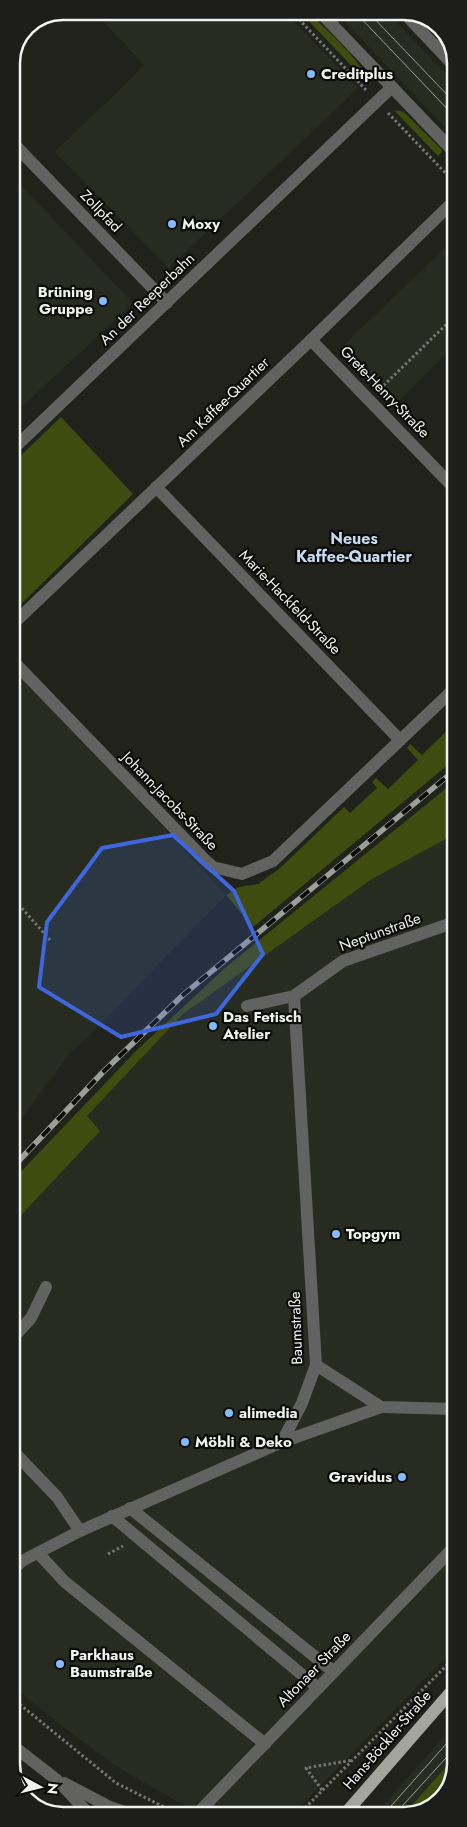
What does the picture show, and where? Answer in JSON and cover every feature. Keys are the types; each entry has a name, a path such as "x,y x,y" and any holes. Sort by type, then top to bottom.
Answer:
{"main road":[{"name":"Hans-Böckler-Straße","path":"351,1807 447,1696"}],"street":[{"path":"328,20 447,145"},
{"path":"411,21 446,57"},
{"path":"438,48 442,43"},
{"name":"An der Reeperbahn","path":"20,443 392,87"},
{"name":"Zollpfad","path":"20,150 166,303"},
{"name":"Am Kaffee-Quartier","path":"20,617 447,208"},
{"name":"Grete-Henry-Straße","path":"311,340 447,481"},
{"name":"Marie-Hackfeld-Straße","path":"156,487 400,740"},
{"name":"Johann-Jacobs-Straße","path":"20,668 204,859 213,867 242,874 273,861 447,696"},
{"name":"Neptunstraße","path":"294,996 343,962 447,925"},
{"path":"247,1006 294,996"},
{"name":"Baumstraße","path":"282,1442 302,1403 316,1365 294,996"},
{"path":"20,1330 31,1318 46,1287"},
{"path":"316,1365 381,1407"},
{"path":"20,1564 112,1516 282,1442 381,1407 447,1409"},
{"path":"20,1458 57,1497 80,1531"},
{"path":"130,1508 334,1672"},
{"path":"112,1516 318,1688"},
{"path":"38,1553 65,1582 265,1744"},
{"name":"Altonaer Straße","path":"204,1807 447,1554"},
{"path":"20,1750 57,1780 82,1807"},
{"path":"57,1780 110,1807"}],"path":[{"path":"438,165 447,174"},
{"path":"378,390 447,324"},
{"path":"20,906 50,940"},
{"path":"108,1554 113,1552"},
{"path":"306,1807 447,1665"},
{"path":"20,1705 116,1783 164,1807"},
{"path":"322,1790 306,1768 353,1760"}],"highlighted area":[{"path":"173,835 234,891 263,954 216,1014 121,1037 39,987 47,922 102,848"}],"shaded area":[{"path":"102,20 293,20 358,88 169,268 55,152 144,65"},
{"path":"343,20 395,20 447,75 447,129"},
{"path":"20,184 133,303 20,409"},
{"path":"447,247 447,353 391,409 340,348"},
{"path":"20,673 226,895 90,1035 69,1054 20,1120"},
{"path":"447,838 447,1656 300,1807 187,1807 122,1770 20,1692 20,1216 100,1131 86,1116 183,1014 372,879"},
{"path":"447,1733 447,1766 411,1806 382,1807"}],"green space":[{"path":"308,20 317,20 344,47 362,68 370,85"},
{"path":"394,110 406,114 442,152 438,156"},
{"path":"61,417 133,494 20,605 20,456"},
{"path":"447,731 447,766 253,927 226,895 239,887 258,884 279,869 344,807 350,813 377,788 372,782 376,778 388,789 418,760 407,748 410,744 422,755"},
{"path":"447,788 447,838 372,879 183,1014 87,1116 100,1131 20,1216 20,1173 136,1051 225,968"},
{"path":"447,1766 445,1778 436,1792 426,1801 411,1806"}],"tram line":[{"path":"363,20 447,109"},
{"path":"376,20 447,95"},
{"path":"390,1807 447,1743"},
{"path":"401,1807 447,1757"}],"railway":[{"path":"20,1160 102,1073 183,995 447,777"}],"place":[{"name":"Creditplus","path":"311,74"},
{"name":"Moxy","path":"172,224"},
{"name":"Brüning Gruppe","path":"103,301"},
{"name":"Das Fetisch Atelier","path":"213,1026"},
{"name":"Topgym","path":"336,1234"},
{"name":"alimedia","path":"229,1413"},
{"name":"Möbli & Deko","path":"185,1442"},
{"name":"Gravidus","path":"402,1477"},
{"name":"Parkhaus Baumstraße","path":"60,1664"}],"district":[{"name":"Neues Kaffee-Quartier","path":"354,547"}]}
